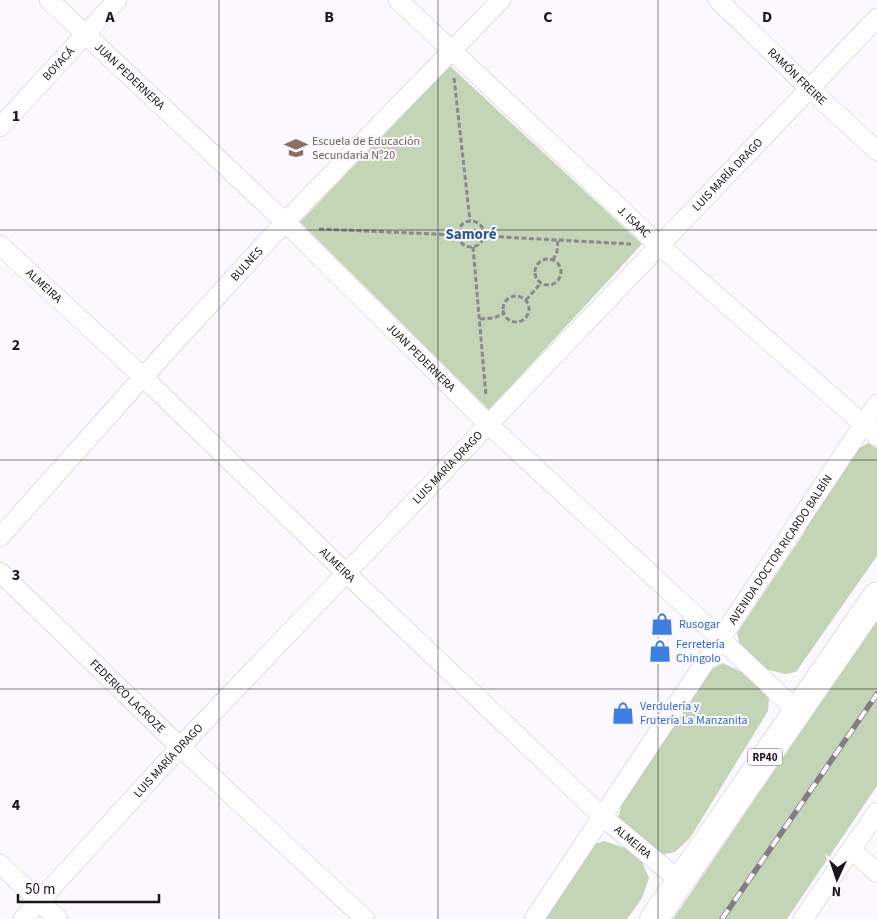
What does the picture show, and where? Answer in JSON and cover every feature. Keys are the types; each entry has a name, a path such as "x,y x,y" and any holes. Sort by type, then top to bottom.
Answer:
{"main road":[{"name":"RP40","path":"654,919 877,596"}],"street":[{"name":"JUAN PEDERNERA","path":"49,0 288,225 489,425 721,638 797,711"},
{"name":"BOYACÁ","path":"0,126 117,0"},
{"name":"J. ISAAC","path":"398,0 660,246 870,430"},
{"name":"BULNES","path":"0,537 143,377 451,50 501,0"},
{"name":"RAMÓN FREIRE","path":"718,0 877,151"},
{"name":"LUIS MARÍA DRAGO","path":"23,919 180,747 877,18"},
{"name":"ALMEIRA","path":"0,245 143,377 346,574 603,816 680,881"},
{"name":"AVENIDA DOCTOR RICARDO BALBÍN","path":"534,919 721,638 870,430 877,404"},
{"name":"FEDERICO LACROZE","path":"0,572 180,747 365,919"},
{"path":"802,919 877,812"},
{"path":"851,849 877,873"},
{"path":"0,864 58,919"}],"path":[{"path":"451,50 470,221"},
{"path":"470,221 476,222 483,227 484,236 481,243 473,247 465,246 458,235 461,226 470,221"},
{"path":"288,225 458,235"},
{"path":"484,236 660,246"},
{"path":"553,260 557,252 558,240"},
{"path":"473,247 489,425"},
{"path":"553,260 559,265 560,278 554,283 545,285 536,277 535,268 540,261 553,260"},
{"path":"526,300 541,283"},
{"path":"517,296 526,300 529,310 528,314 522,320 510,320 504,313 504,305 509,298 517,296"},
{"path":"480,319 494,318 504,313"}],"green space":[{"path":"450,66 642,244 489,410 300,222"},
{"path":"868,443 877,448 877,556 796,672 785,674 769,670 756,662 740,646 737,633 804,533 821,494 849,454"},
{"path":"877,620 877,786 787,919 673,919"},
{"path":"722,663 743,673 759,686 769,699 768,711 690,838 675,852 660,855 618,818 622,803 703,675"},
{"path":"604,841 625,848 640,857 649,878 642,898 627,919 542,919 587,847"}],"railway":[{"path":"722,919 877,694"}],"place":[{"name":"Escuela de Educación Secundaria Nº20","path":"296,148"},
{"name":"Rusogar","path":"662,624"},
{"name":"Ferretería Chingolo","path":"660,651"},
{"name":"Verdulería y Frutería La Manzanita","path":"623,713"}],"district":[{"name":"Samoré","path":"471,234"}]}
